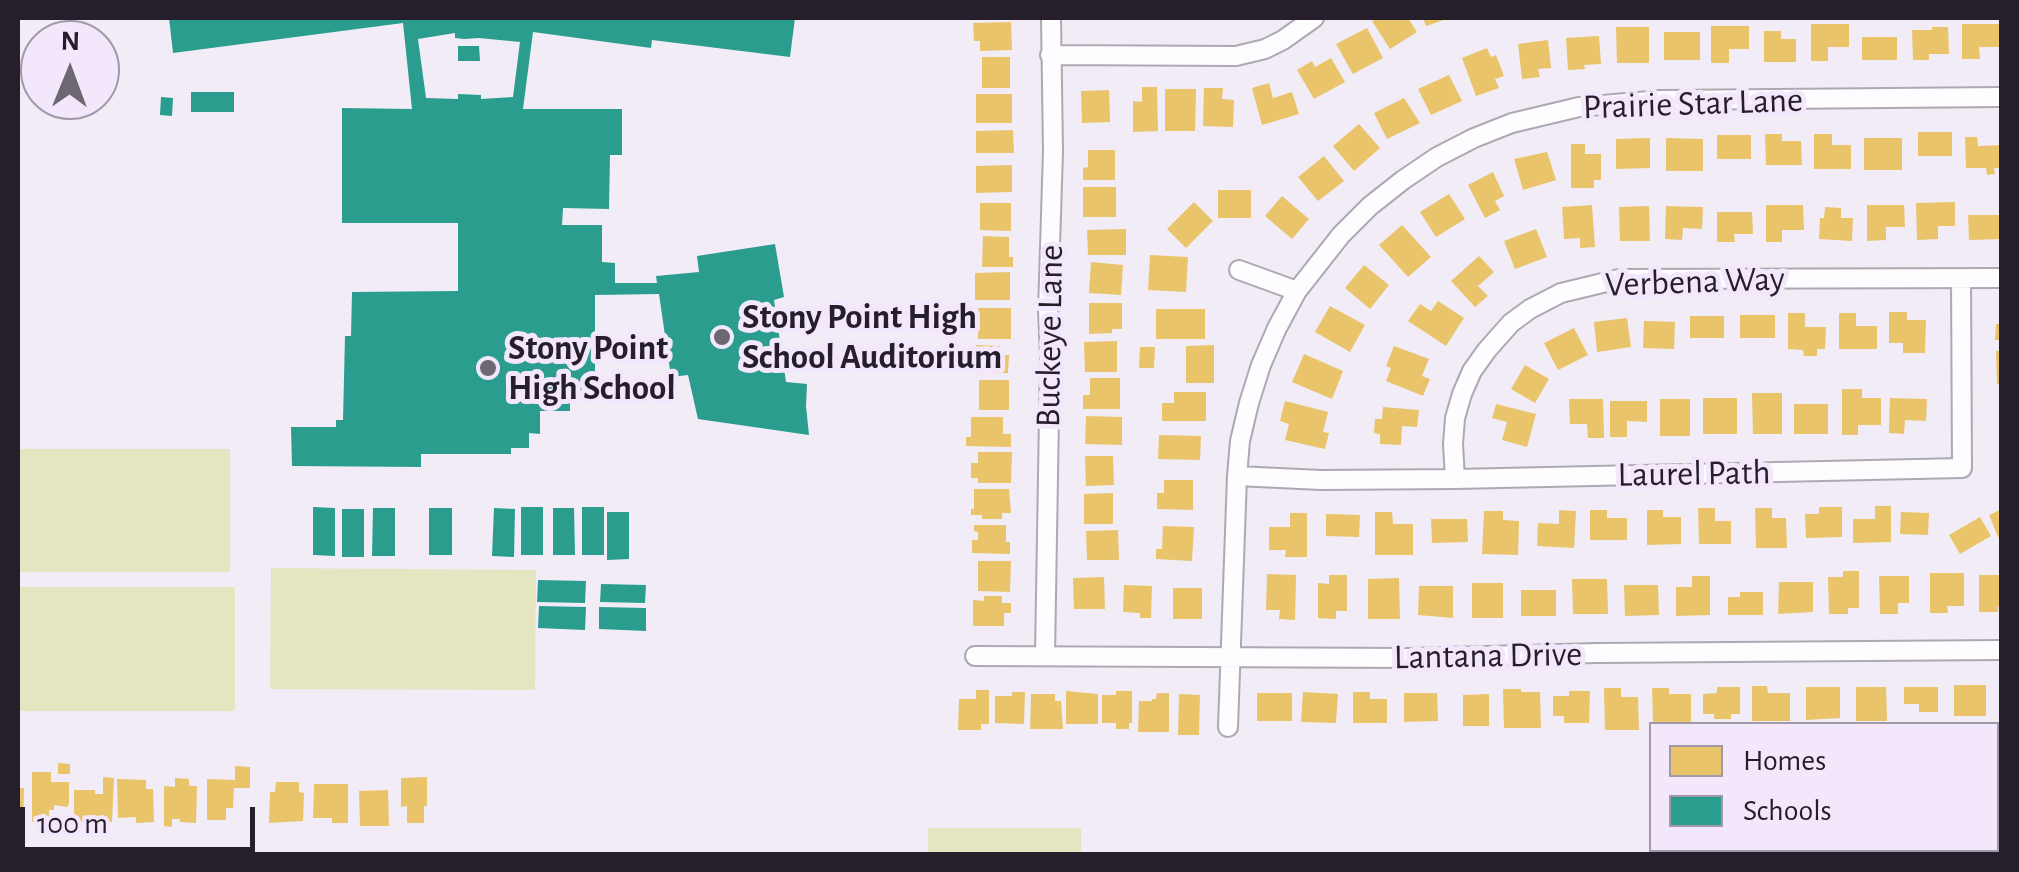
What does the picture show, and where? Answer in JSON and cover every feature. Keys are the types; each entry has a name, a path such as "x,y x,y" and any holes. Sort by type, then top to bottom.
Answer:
{"street":[{"name":"Buckeye Lane","path":"1045,656 1051,18"},
{"path":"1050,55 1236,56 1266,50 1314,18"},
{"name":"Prairie Star Lane","path":"1228,727 1237,476 1249,402 1277,328 1297,291 1341,235 1370,206 1437,157 1474,138 1579,107 1661,100 2002,98"},
{"path":"1239,270 1297,291"},
{"name":"Laurel Path","path":"1237,476 1456,479 1962,468 1961,278"},
{"name":"Verbena Way","path":"1456,479 1455,418 1472,371 1512,324 1530,309 1561,293 1619,279 2002,278"},
{"name":"Lantana Drive","path":"975,656 1231,658 2002,650"}],"green space":[{"path":"18,449 230,449 230,572 18,572"},
{"path":"271,568 536,570 535,690 270,689"},
{"path":"18,587 235,587 235,711 18,711"},
{"path":"928,828 1081,828 1081,854 928,854"}],"building: Homes":[{"path":"1408,18 1417,32 1390,49 1372,21"},
{"path":"1423,18 1450,18 1426,26"},
{"path":"1011,22 1012,50 980,51 980,41 974,41 973,23"},
{"path":"1811,24 1849,24 1849,47 1828,47 1828,61 1811,61"},
{"path":"1962,24 2000,24 2000,47 1979,47 1980,59 1962,59"},
{"path":"1711,26 1749,26 1749,49 1729,49 1729,63 1711,63"},
{"path":"1616,27 1649,27 1649,63 1617,63"},
{"path":"1948,27 1949,54 1929,54 1929,60 1913,60 1912,30"},
{"path":"1367,28 1383,58 1353,74 1336,44"},
{"path":"1764,31 1781,31 1781,39 1796,39 1796,62 1764,62"},
{"path":"1664,32 1700,32 1700,60 1664,60"},
{"path":"1599,36 1601,64 1568,70 1566,38"},
{"path":"1862,37 1897,37 1897,60 1862,60"},
{"path":"1548,40 1551,68 1538,69 1540,77 1522,79 1518,44"},
{"path":"1487,48 1491,57 1496,55 1504,76 1495,79 1499,88 1476,96 1462,58"},
{"path":"982,57 1010,57 1010,88 982,88"},
{"path":"1331,58 1345,82 1314,99 1297,70 1312,61 1315,67"},
{"path":"1449,75 1462,101 1431,115 1418,89"},
{"path":"1269,83 1273,98 1292,92 1299,114 1262,125 1252,88"},
{"path":"1142,87 1157,87 1158,131 1133,132 1133,101 1142,102"},
{"path":"1204,88 1223,88 1222,99 1234,100 1233,127 1203,126"},
{"path":"1165,89 1196,89 1195,131 1165,131"},
{"path":"1109,90 1110,122 1082,123 1081,91"},
{"path":"976,94 1012,94 1012,123 976,123"},
{"path":"1404,98 1420,123 1387,139 1374,113"},
{"path":"1359,124 1380,148 1354,171 1333,146"},
{"path":"1013,130 1014,153 976,153 976,131"},
{"path":"1918,132 1952,132 1952,156 1918,156"},
{"path":"1765,134 1782,134 1782,141 1801,141 1802,165 1766,165"},
{"path":"1814,134 1832,134 1832,145 1851,145 1851,169 1814,169"},
{"path":"1717,135 1751,135 1751,159 1717,159"},
{"path":"1965,137 1977,137 1978,146 2002,145 2002,168 1994,168 1995,174 1987,175 1986,168 1966,168"},
{"path":"1650,138 1650,168 1616,169 1616,139"},
{"path":"1666,138 1703,139 1703,171 1666,171"},
{"path":"1864,138 1902,138 1902,170 1864,170"},
{"path":"1571,144 1585,144 1585,154 1601,154 1601,180 1594,180 1594,188 1571,188"},
{"path":"1088,150 1115,150 1115,180 1083,180"},
{"path":"1547,152 1556,180 1523,190 1514,159"},
{"path":"1324,156 1344,181 1318,201 1298,177"},
{"path":"1012,165 1012,192 976,193 976,166"},
{"path":"1493,172 1504,196 1495,201 1500,210 1485,218 1468,185"},
{"path":"1083,187 1116,187 1116,217 1083,217"},
{"path":"1218,190 1251,190 1251,218 1218,218"},
{"path":"1449,194 1465,219 1436,237 1420,212"},
{"path":"1282,196 1309,219 1292,239 1265,216"},
{"path":"1194,202 1213,221 1186,248 1167,229"},
{"path":"1955,202 1955,226 1938,226 1938,239 1917,240 1916,203"},
{"path":"980,203 1011,203 1011,231 980,230"},
{"path":"1592,205 1595,247 1580,248 1580,238 1564,239 1562,207"},
{"path":"1766,205 1803,205 1804,230 1782,230 1782,242 1766,242"},
{"path":"1867,205 1904,205 1905,227 1886,227 1886,240 1867,241"},
{"path":"1649,206 1650,241 1620,241 1619,207"},
{"path":"1666,206 1703,207 1702,229 1683,228 1682,240 1665,239"},
{"path":"1825,207 1841,208 1841,218 1853,218 1852,241 1819,239"},
{"path":"1717,212 1752,212 1753,234 1734,234 1735,242 1717,242"},
{"path":"1968,215 2002,215 2002,239 1969,240"},
{"path":"1402,225 1431,257 1408,277 1379,245"},
{"path":"1126,229 1126,255 1088,255 1087,230"},
{"path":"1536,229 1547,257 1515,269 1504,241"},
{"path":"983,236 1009,237 1013,267 982,267"},
{"path":"1150,255 1188,257 1186,292 1148,290"},
{"path":"1479,256 1494,272 1478,286 1488,296 1475,307 1451,281"},
{"path":"1091,262 1123,265 1121,295 1089,293"},
{"path":"1364,265 1389,285 1370,309 1345,288"},
{"path":"1010,272 1010,300 975,300 975,273"},
{"path":"1438,301 1464,318 1446,346 1408,321 1420,304 1431,311"},
{"path":"1089,303 1122,303 1122,329 1089,334"},
{"path":"1330,306 1365,325 1350,352 1315,332"},
{"path":"978,308 1011,308 1011,339 978,339"},
{"path":"1156,309 1205,309 1205,339 1156,339"},
{"path":"1889,312 1907,312 1907,320 1926,320 1925,353 1903,353 1903,343 1889,343"},
{"path":"1788,313 1805,313 1805,327 1826,327 1825,349 1817,349 1817,356 1804,356 1803,350 1788,349"},
{"path":"1839,313 1856,313 1856,326 1877,326 1877,349 1839,349"},
{"path":"1740,315 1775,315 1775,338 1740,338"},
{"path":"1690,316 1724,316 1724,338 1690,338"},
{"path":"1627,318 1631,347 1597,352 1594,322"},
{"path":"1644,321 1675,322 1674,349 1643,348"},
{"path":"1996,324 2002,324 2002,340 1995,340"},
{"path":"1574,328 1588,355 1558,370 1544,343"},
{"path":"1117,341 1117,372 1085,372 1084,342"},
{"path":"976,345 1000,346 1000,355 1009,355 1008,373 976,373"},
{"path":"1214,345 1214,383 1186,383 1186,346"},
{"path":"1394,346 1429,359 1422,376 1430,379 1423,396 1386,381 1391,368 1386,366"},
{"path":"1140,347 1155,347 1154,368 1139,368"},
{"path":"1996,351 2002,351 2002,384 1997,384"},
{"path":"1304,354 1343,371 1332,399 1292,382"},
{"path":"1525,365 1549,379 1535,403 1511,389"},
{"path":"1090,378 1120,378 1120,409 1083,409 1083,395 1090,395"},
{"path":"979,380 1009,380 1009,410 979,410"},
{"path":"1842,389 1862,389 1862,398 1881,398 1881,425 1858,425 1858,435 1842,435"},
{"path":"1174,392 1206,392 1206,421 1162,421 1162,403 1174,403"},
{"path":"1752,393 1782,393 1782,434 1753,434"},
{"path":"1703,398 1737,398 1737,434 1703,434"},
{"path":"1890,398 1927,399 1926,421 1905,420 1904,434 1889,433"},
{"path":"1569,399 1603,399 1604,438 1588,438 1587,424 1570,424"},
{"path":"1660,399 1690,399 1690,436 1660,436"},
{"path":"1285,401 1328,412 1323,432 1329,433 1325,449 1285,440 1289,424 1280,421"},
{"path":"1610,401 1647,401 1647,422 1627,421 1627,437 1610,437"},
{"path":"1496,404 1536,414 1527,447 1502,440 1507,422 1492,418"},
{"path":"1794,404 1828,404 1828,434 1794,434"},
{"path":"1383,407 1419,410 1417,427 1402,426 1401,445 1380,444 1380,434 1374,433 1375,419 1382,419"},
{"path":"1086,416 1122,417 1122,445 1085,444"},
{"path":"971,417 1003,417 1003,434 1011,434 1011,447 966,446 966,437 971,437"},
{"path":"1159,435 1201,436 1200,460 1158,459"},
{"path":"978,452 1012,452 1011,483 978,483 978,478 971,478 971,463 978,463"},
{"path":"1085,456 1113,456 1114,485 1086,486"},
{"path":"1164,480 1193,480 1193,510 1157,509 1157,493 1164,493"},
{"path":"974,489 1009,489 1011,513 1002,513 1002,519 971,515"},
{"path":"1113,493 1113,524 1084,524 1084,494"},
{"path":"1875,506 1891,506 1891,542 1853,543 1853,519 1875,519"},
{"path":"1819,507 1842,507 1842,537 1806,538 1805,514 1819,514"},
{"path":"1698,508 1715,508 1715,521 1731,521 1731,544 1699,544"},
{"path":"1755,508 1772,508 1772,518 1786,518 1787,548 1756,548"},
{"path":"2002,509 2002,536 1998,537 1989,515"},
{"path":"1559,510 1576,511 1574,548 1537,546 1538,523 1559,524"},
{"path":"1590,510 1607,510 1607,518 1627,518 1627,540 1590,540"},
{"path":"1647,510 1663,510 1663,517 1681,517 1681,544 1647,545"},
{"path":"1484,511 1503,511 1503,520 1519,521 1518,555 1482,554"},
{"path":"1375,512 1392,512 1393,524 1413,524 1413,555 1375,555"},
{"path":"1901,512 1929,513 1928,535 1900,534"},
{"path":"1290,513 1307,513 1307,557 1285,557 1286,550 1269,550 1269,527 1290,527"},
{"path":"1326,514 1360,515 1359,537 1326,536"},
{"path":"1980,517 1991,536 1960,554 1949,535"},
{"path":"1431,519 1467,519 1468,542 1432,543"},
{"path":"974,525 1006,525 1010,554 972,553 972,540 978,540"},
{"path":"1163,526 1194,527 1192,561 1156,559 1156,549 1162,549"},
{"path":"1118,530 1119,560 1087,560 1086,531"},
{"path":"978,561 1011,561 1010,592 978,591"},
{"path":"1843,571 1859,571 1859,608 1848,608 1848,614 1829,614 1828,577 1843,577"},
{"path":"1930,573 1964,573 1964,606 1947,606 1948,613 1930,613"},
{"path":"1267,574 1296,575 1295,620 1279,619 1280,610 1266,610"},
{"path":"1329,575 1347,575 1347,611 1336,611 1336,619 1318,618 1318,583 1329,584"},
{"path":"1979,575 2002,575 2002,606 1998,606 1998,612 1979,612"},
{"path":"1692,576 1710,576 1710,615 1676,616 1676,587 1692,587"},
{"path":"1879,576 1909,576 1909,603 1898,603 1898,614 1880,614"},
{"path":"1104,577 1105,609 1074,609 1073,578"},
{"path":"1399,578 1400,619 1368,619 1368,579"},
{"path":"1572,579 1607,579 1608,614 1573,614"},
{"path":"1779,582 1813,582 1813,612 1778,614"},
{"path":"1472,583 1503,583 1503,618 1472,618"},
{"path":"1124,585 1152,586 1151,618 1123,612"},
{"path":"1624,585 1658,585 1659,615 1625,616"},
{"path":"1419,586 1453,586 1453,618 1418,615"},
{"path":"1173,588 1202,588 1202,619 1173,619"},
{"path":"1521,590 1556,590 1556,616 1521,616"},
{"path":"1740,592 1763,592 1763,615 1728,615 1728,597 1740,597"},
{"path":"984,596 1002,596 1002,603 1011,603 1011,613 1004,613 1004,626 973,626 973,600 984,601"},
{"path":"1954,685 1986,685 1986,716 1954,716"},
{"path":"1752,686 1767,686 1768,693 1790,693 1790,721 1752,721"},
{"path":"1717,687 1740,687 1740,714 1731,714 1731,719 1714,719 1714,714 1703,714 1703,694 1717,693"},
{"path":"1806,687 1840,687 1840,718 1806,720"},
{"path":"1856,687 1886,687 1887,721 1856,721"},
{"path":"1904,687 1938,687 1938,712 1919,712 1919,704 1904,704"},
{"path":"1604,688 1621,688 1621,697 1638,697 1639,730 1605,730"},
{"path":"1652,688 1669,688 1669,694 1691,694 1691,722 1653,722"},
{"path":"1503,689 1540,692 1541,728 1504,728"},
{"path":"976,690 989,690 989,724 981,724 981,730 958,730 959,699 976,699"},
{"path":"1066,691 1098,694 1098,724 1066,724"},
{"path":"1116,691 1132,691 1129,729 1116,729 1116,723 1102,723 1102,695 1116,695"},
{"path":"1569,691 1590,691 1589,723 1564,723 1564,716 1553,716 1553,696 1569,696"},
{"path":"1012,692 1025,692 1024,724 995,723 995,696 1012,696"},
{"path":"1303,692 1338,694 1336,723 1301,722"},
{"path":"1353,692 1370,692 1370,699 1387,699 1387,723 1353,723"},
{"path":"1157,693 1169,693 1169,732 1138,732 1139,701 1152,701"},
{"path":"1257,693 1292,693 1292,721 1257,721"},
{"path":"1404,693 1437,693 1438,721 1404,722"},
{"path":"1031,694 1055,694 1055,701 1061,701 1063,729 1030,729"},
{"path":"1179,694 1200,695 1199,735 1178,735"},
{"path":"1489,694 1489,726 1463,726 1463,695"},
{"path":"58,763 70,764 70,774 58,774"},
{"path":"235,766 250,767 250,788 234,788 233,808 226,808 226,820 207,820 207,779 235,780"},
{"path":"32,772 51,772 51,782 69,782 69,804 54,805 54,810 49,810 49,822 32,822"},
{"path":"103,777 114,778 112,822 74,822 74,790 103,794"},
{"path":"427,777 424,823 407,823 407,806 401,807 401,778"},
{"path":"175,778 189,779 189,786 197,786 196,823 172,819 172,827 164,826 164,786 175,787"},
{"path":"117,779 146,780 146,789 153,789 154,822 118,818"},
{"path":"276,782 299,782 299,792 304,793 303,821 269,823 270,792 275,792"},
{"path":"314,784 348,784 348,823 313,818"},
{"path":"18,788 24,788 23,822 18,822"},
{"path":"388,790 389,826 360,826 359,791"}],"building: Schools":[{"path":"169,18 795,18 790,57 652,40 651,48 533,32 523,109 622,109 622,155 610,155 609,209 563,208 562,225 602,225 602,262 615,263 615,283 657,283 656,276 699,272 697,256 775,244 784,297 774,300 786,382 807,384 809,435 698,419 688,375 671,377 659,294 595,295 595,396 570,395 570,411 540,411 540,434 529,433 529,448 511,448 511,454 421,454 421,467 292,466 291,427 336,427 336,420 343,420 345,336 351,336 352,292 458,291 458,223 342,223 342,108 412,109 403,23 173,53","holes":["455,33 455,38 520,42 513,97 481,99 481,95 458,94 458,99 426,98 418,39"]},
{"path":"458,46 479,46 480,61 458,61"},
{"path":"191,92 234,92 234,112 191,112"},
{"path":"161,97 173,98 172,116 160,115"},
{"path":"313,507 335,508 335,556 313,555"},
{"path":"521,507 543,507 543,555 521,555"},
{"path":"582,507 604,507 604,555 582,555"},
{"path":"373,508 395,508 395,556 372,556"},
{"path":"429,508 452,508 452,555 429,555"},
{"path":"494,508 515,509 514,557 492,556"},
{"path":"553,508 574,508 575,555 553,555"},
{"path":"342,509 364,509 364,557 342,557"},
{"path":"607,512 629,512 629,559 607,560"},
{"path":"538,580 586,581 585,603 537,602"},
{"path":"601,584 646,585 645,603 600,602"},
{"path":"539,606 586,607 585,630 538,628"},
{"path":"599,607 646,608 646,631 599,629"}],"place":[{"name":"Stony Point High School Auditorium","path":"722,337"},
{"name":"Stony Point High School","path":"488,368"}]}
